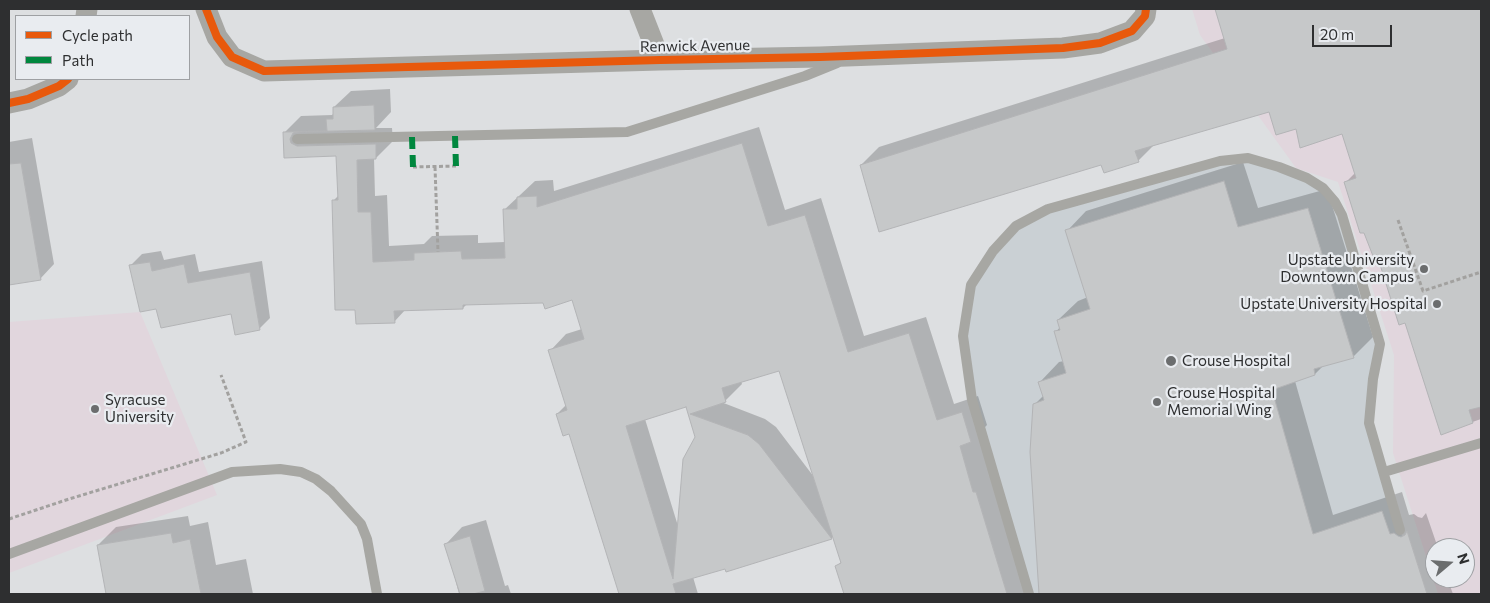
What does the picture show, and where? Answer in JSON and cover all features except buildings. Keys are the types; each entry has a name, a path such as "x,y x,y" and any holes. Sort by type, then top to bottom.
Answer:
{"street":[{"name":"Renwick Avenue","path":"206,9 217,37 232,57 264,70 855,56 1064,48 1100,43 1132,31 1145,16 1146,9"},
{"path":"640,9 660,60"},
{"path":"9,103 28,99 54,89 67,80"}],"lane":[{"path":"297,139 627,132 805,76 855,56"},
{"path":"1029,594 972,400 963,336 971,285 993,251 1016,226 1048,209 1220,161 1248,158 1286,169 1307,178 1323,188 1335,202 1342,215 1380,344 1373,379 1369,423 1400,530"},
{"path":"1384,472 1481,443"},
{"path":"9,554 232,472 280,469 301,472 316,479 331,491 360,524 367,539 377,594"}],"path":[{"path":"413,167 456,166"},
{"path":"435,167 438,252"},
{"path":"1398,220 1423,291 1481,272"},
{"path":"9,519 221,453 246,442 221,375"}],"shaded area":[{"name":"Upstate University Downtown Campus","path":"1192,9 1481,9 1481,594 1438,594 1436,588 1475,588 1475,538 1425,538 1425,553 1393,453 1394,355 1338,182 1296,168 1200,35"},
{"name":"Crouse Hospital","path":"1248,158 1307,178 1335,202 1380,344 1369,423 1421,594 1029,594 988,453 963,336 971,285 1016,226 1048,209"},
{"name":"Syracuse University","path":"140,312 217,495 9,573 9,322"}],"marked path":[{"path":"455,136 456,166"},
{"path":"412,137 413,167"}],"cycle path":[{"path":"206,9 217,37 232,57 264,71 820,57 1063,48 1100,43 1132,31 1145,16 1146,9"},
{"path":"9,103 28,99 59,86 67,80"}],"place":[{"name":"Upstate University Downtown Campus","path":"1424,269"},
{"name":"Upstate University Hospital","path":"1437,304"},
{"name":"Crouse Hospital","path":"1171,361"},
{"name":"Crouse Hospital Memorial Wing","path":"1157,402"},
{"name":"Syracuse University","path":"95,409"}]}
